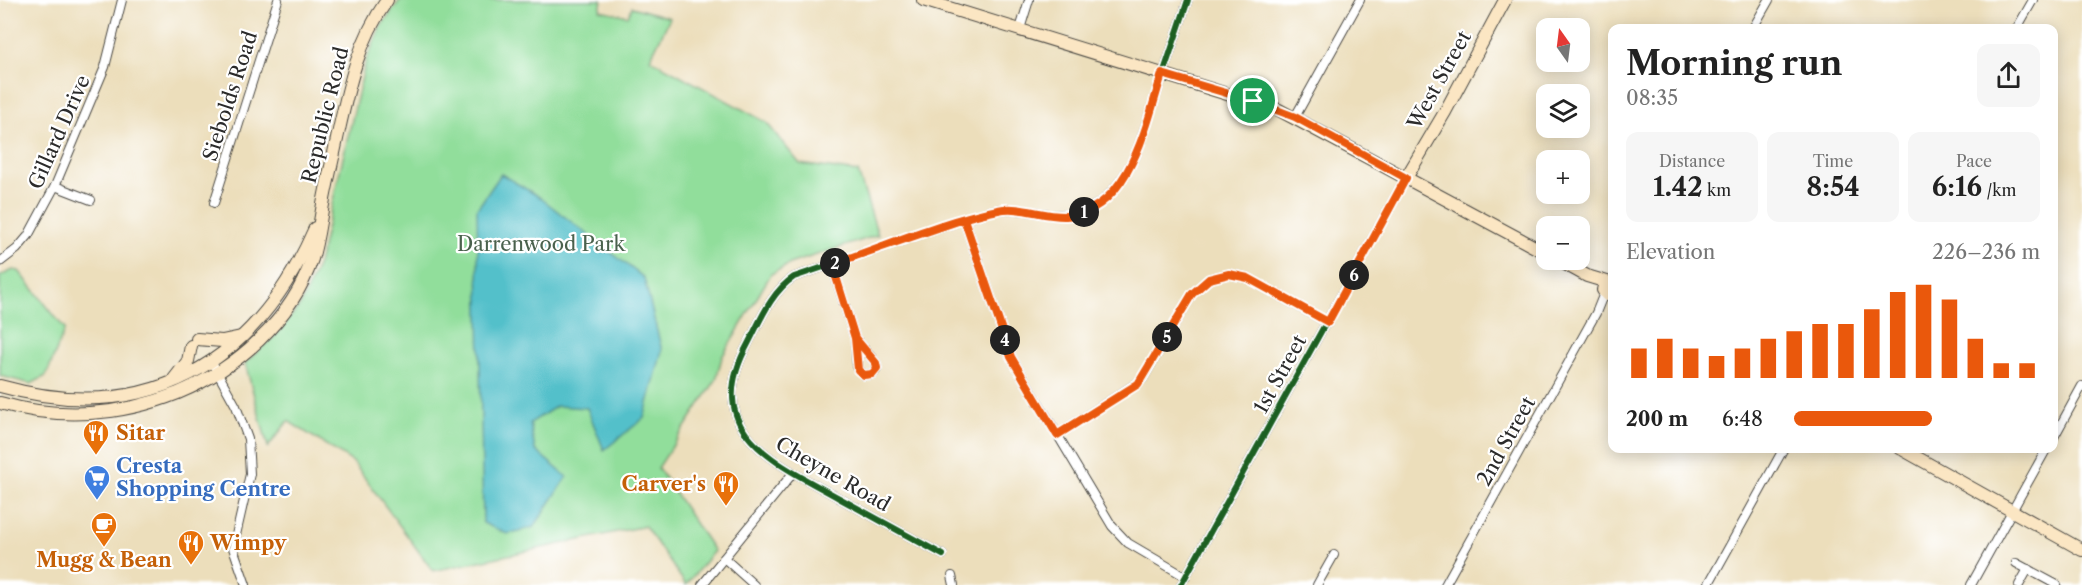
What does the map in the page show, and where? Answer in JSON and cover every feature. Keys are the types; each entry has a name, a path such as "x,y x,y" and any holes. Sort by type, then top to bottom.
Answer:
{"main road":[{"name":"Republic Road","path":"0,403 49,413 102,412 166,397 260,338 297,293 312,261 356,60 375,17 387,0"},
{"path":"923,0 1253,101 1295,117 1536,248"},
{"name":"West Street","path":"1406,178 1445,112 1505,0"},
{"name":"Republic Road","path":"0,386 43,396 82,400 123,396 212,368 273,304 286,286 299,264 322,211"},
{"path":"1576,270 1608,287"},
{"path":"171,382 188,362 194,342 222,341 241,337"},
{"path":"1909,453 2082,550"}],"street":[{"name":"Gillard Drive","path":"0,262 17,249 28,236 55,186 105,67 122,0"},
{"name":"Siebolds Road","path":"214,203 278,0"},
{"path":"1020,29 1029,0"},
{"name":"Cheyne Road","path":"943,555 793,473 757,449 744,432 735,411 735,372 763,315 782,287 794,277 964,219 1001,209 1067,216 1085,212 1110,195 1135,157 1188,0"},
{"path":"1295,117 1360,0"},
{"path":"1755,24 1768,0"},
{"path":"2019,24 2033,0"},
{"name":"1st Street","path":"1184,581 1406,178"},
{"path":"55,186 91,200"},
{"path":"964,219 1011,357 1112,526 1123,540 1184,581"},
{"path":"832,264 855,338"},
{"path":"1057,435 1138,384 1192,294 1209,279 1229,274 1248,278 1328,322"},
{"name":"2nd Street","path":"1445,585 1608,290"},
{"path":"212,368 242,418 250,454 247,492 233,548 246,585"},
{"path":"2058,430 2082,386"},
{"path":"1708,585 1781,453"},
{"path":"1971,585 2044,453"},
{"path":"702,585 793,473"},
{"path":"1317,585 1334,555"},
{"path":"724,558 754,585"},
{"path":"2016,563 2056,585"},
{"path":"2019,585 2028,569"}],"green space":[{"name":"Darrenwood Park","path":"400,0 602,0 600,10 628,16 632,7 670,18 650,59 766,122 800,164 858,172 878,235 792,263 771,274 722,357 716,380 658,468 714,551 686,585 645,526 433,571 353,462 288,421 268,447 245,363 276,335 301,304 318,264 366,60 381,26"},
{"path":"13,270 19,271 65,329 46,376 31,384 0,376 0,276"}],"water":[{"path":"501,174 538,196 644,278 662,351 644,418 604,450 587,408 557,406 530,423 535,450 567,477 534,527 507,534 483,523 477,209"}],"cycle path":[{"path":"943,555 791,471 769,457 752,440 739,422 733,400 736,374 748,344 773,299 794,277 990,211 1009,209 1058,215 1073,214 1098,204 1118,185 1135,157 1188,0"},
{"path":"1181,585 1406,178"},
{"path":"1057,435 1143,379 1192,294 1209,279 1229,274 1248,278 1328,323"}],"place":[{"name":"Sitar","path":"96,456"},
{"name":"Cresta Shopping Centre","path":"97,501"},
{"name":"Carver's","path":"726,507"},
{"name":"Mugg & Bean","path":"104,548"},
{"name":"Wimpy","path":"191,566"}],"route":[{"path":"1253,101 1162,74 1135,157 1110,195 1096,206 1085,212 1067,216 1014,209 990,211 964,219 832,264 855,338 876,363 877,368 872,374 860,373 857,368 855,338 832,264 898,242 964,219 1011,357 1057,435 1143,379 1192,294 1197,287 1209,279 1229,274 1248,278 1328,322 1406,178 1295,117 1253,101"}]}
